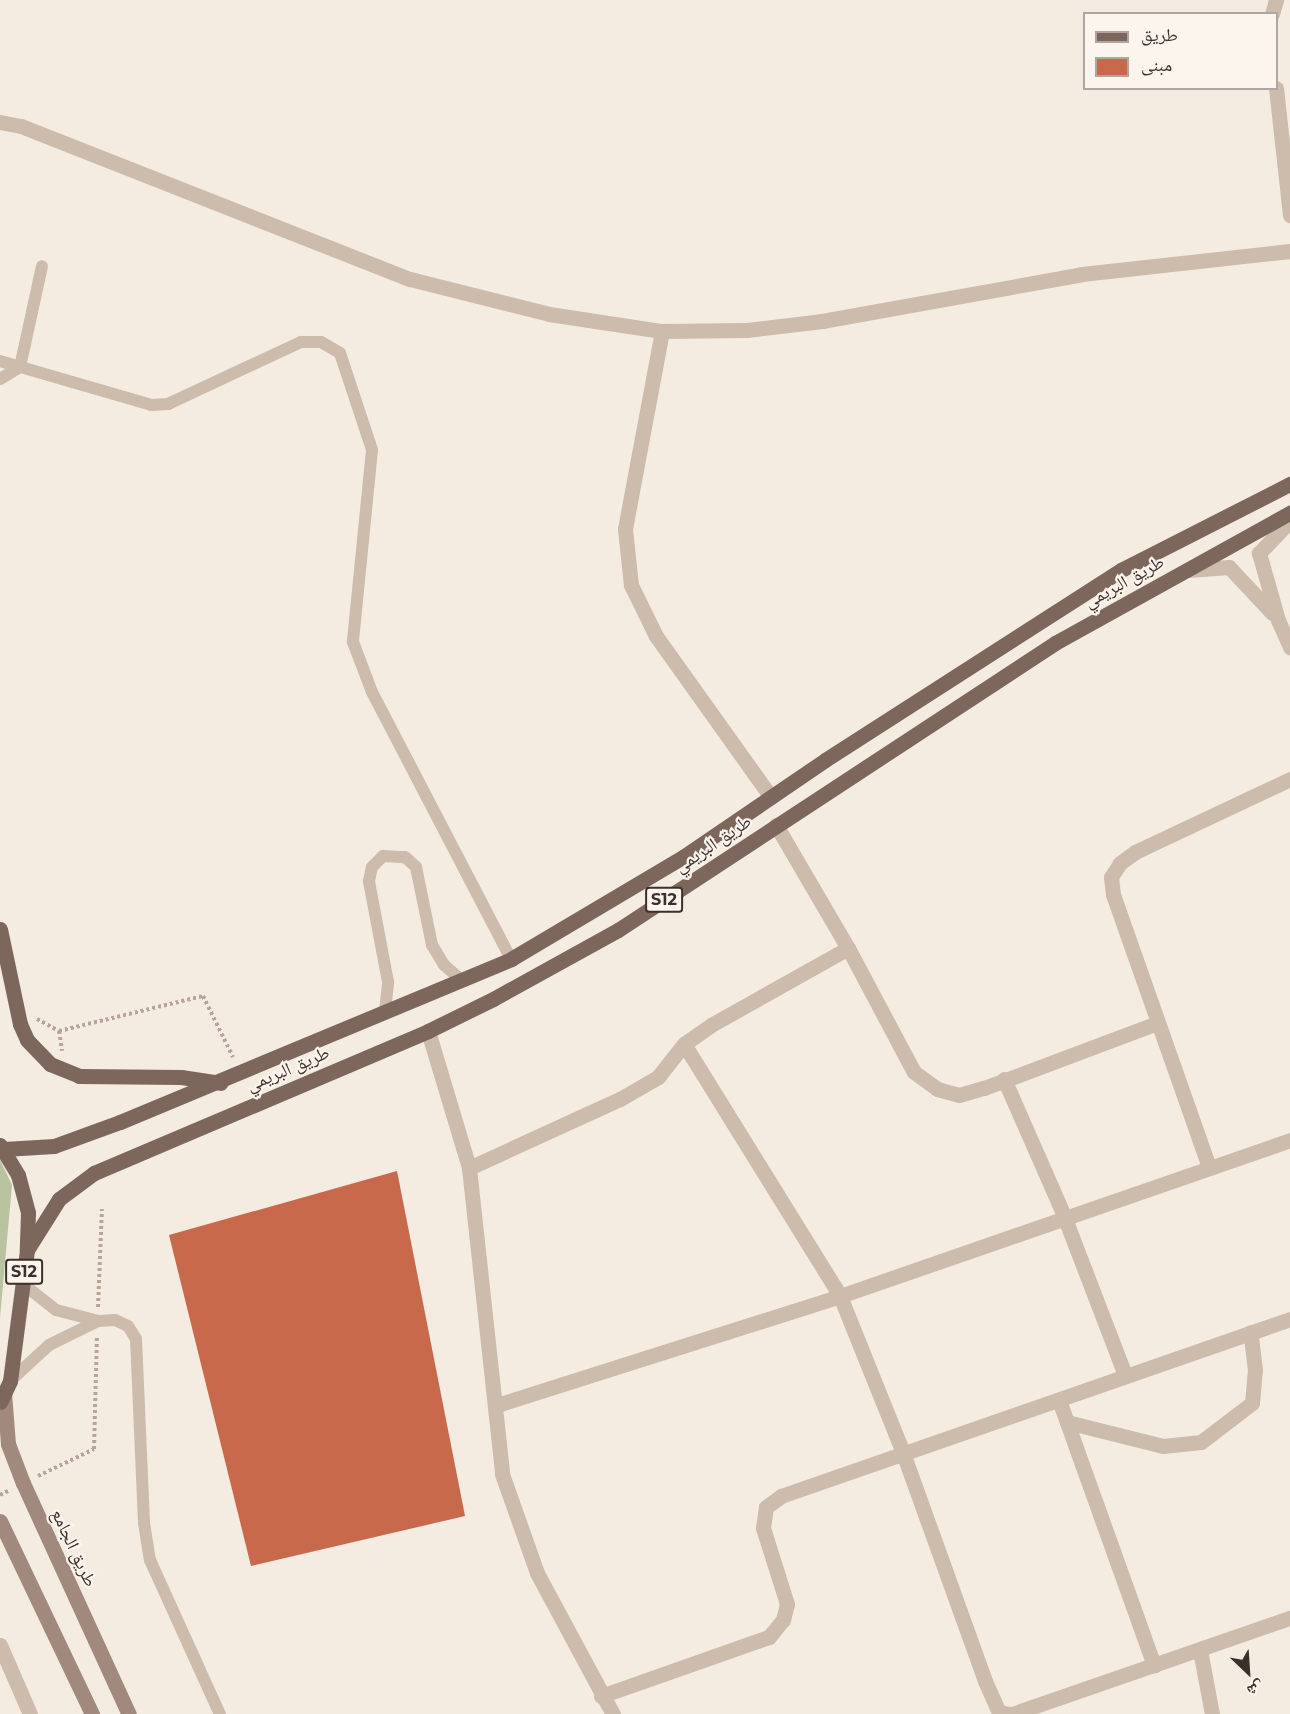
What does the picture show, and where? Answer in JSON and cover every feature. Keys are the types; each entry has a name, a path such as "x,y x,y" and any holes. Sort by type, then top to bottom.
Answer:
{"main road":[{"name":"طريق البريمي","path":"2,1147 54,1146 221,1083 511,958 650,878 1121,570 1287,483"},
{"name":"طريق البريمي","path":"27,1250 59,1199 94,1173 428,1030 618,930 1055,643 1290,513"},
{"path":"0,929 23,1032 37,1053 65,1072 94,1078 181,1077 221,1083"},
{"name":"S12","path":"2,1147 18,1175 27,1213 27,1250 23,1284 4,1392"},
{"name":"طريق الجامع","path":"4,1392 8,1444 23,1484 129,1714"},
{"path":"0,1521 92,1714"}],"street":[{"path":"1276,90 1290,215"},
{"path":"0,122 21,126 410,279 549,314 662,331 747,330 822,321 1082,274 1290,250"},
{"path":"662,331 625,529 631,585 656,636 771,797"},
{"path":"1290,520 1259,553 1278,620 1290,647"},
{"path":"1182,571 1229,567 1278,620"},
{"path":"1209,1167 1113,894 1111,877 1120,863 1135,852 1290,779"},
{"path":"776,825 848,948 914,1072 937,1089 959,1095 1157,1023"},
{"path":"469,1168 649,1083 658,1077 684,1044 848,948"},
{"path":"428,1030 469,1168 497,1405 502,1474 537,1573 601,1696 613,1714"},
{"path":"684,1044 840,1296 903,1453 985,1682 999,1712 1010,1714 1290,1618"},
{"path":"1004,1079 1064,1216 1125,1376"},
{"path":"497,1405 840,1296 1064,1216 1290,1140"},
{"path":"601,1696 769,1636 783,1620 787,1604 763,1528 766,1507 781,1496 1290,1319"},
{"path":"1067,1422 1163,1446 1201,1442 1252,1403 1255,1370 1250,1332"},
{"path":"1059,1400 1154,1666"},
{"path":"0,1645 30,1714"},
{"path":"1200,1650 1212,1714"}],"lane":[{"path":"21,367 42,266"},
{"path":"0,361 151,405 168,404 301,342 321,342 340,353 372,450 353,642 372,692 511,958"},
{"path":"0,378 21,367"},
{"path":"385,1012 388,982 369,881 372,867 383,856 405,857 416,867 432,945 444,965 461,980"},
{"path":"23,1284 56,1310 98,1321 115,1320 128,1326 136,1339 144,1523 150,1560 220,1714"},
{"path":"4,1392 50,1345 98,1321"}],"path":[{"path":"16,1007 59,1031 204,996 241,1074"},
{"path":"0,1495 94,1449 102,1209"}],"green space":[{"path":"0,1160 12,1185 0,1318"}],"building":[{"path":"397,1171 465,1516 251,1566 169,1235"}]}
